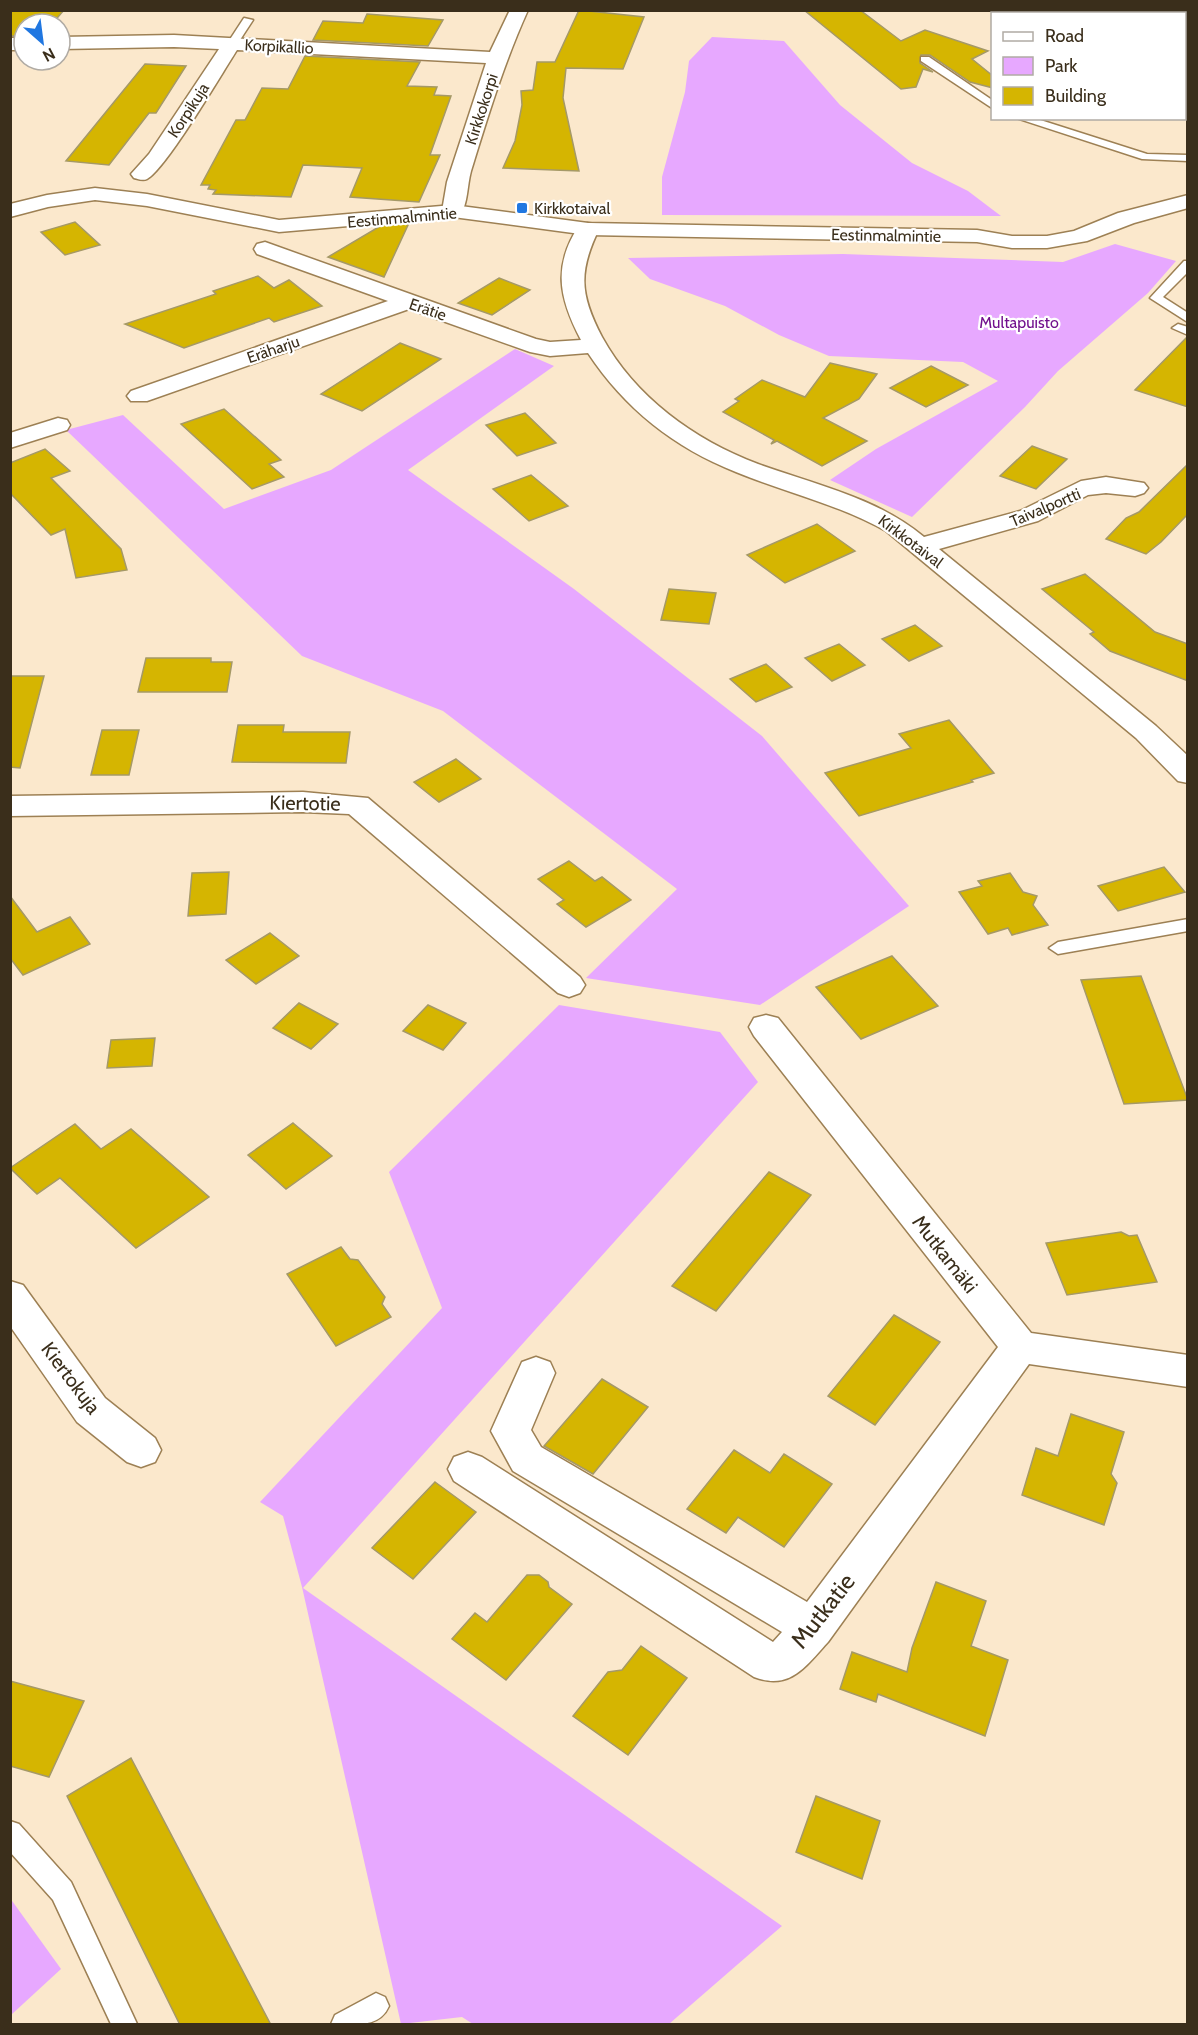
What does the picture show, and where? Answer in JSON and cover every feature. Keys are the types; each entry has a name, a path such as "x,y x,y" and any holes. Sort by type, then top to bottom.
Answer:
{"street":[{"name":"Kirkkokorpi","path":"453,211 457,182 497,58 519,10"},
{"name":"Korpikallio","path":"72,43 154,41 497,58"},
{"name":"Korpikuja","path":"141,174 157,158 232,44"},
{"name":"Eestinmalmintie","path":"10,211 59,198 94,194 147,200 279,226 453,211 588,228 977,236 1012,242 1047,242 1078,236 1126,218 1188,201"},
{"name":"Kirkkotaival","path":"588,228 574,259 571,292 595,346 630,392 688,438 744,467 865,508 895,526 1146,732 1188,774"},
{"name":"Erätie","path":"265,249 406,302 530,345 550,349 595,346"},
{"name":"Eräharju","path":"139,396 406,302"},
{"path":"10,441 58,425"},
{"name":"Taivalportti","path":"921,546 1029,516 1081,489 1106,485 1135,488"},
{"name":"Kiertotie","path":"10,806 303,802 357,805 569,985"},
{"name":"Mutkamäki","path":"766,1027 1020,1347"},
{"name":"Kiertokuja","path":"10,1296 92,1410 141,1450"},
{"path":"1020,1347 1188,1371"},
{"name":"Mutkatie","path":"468,1469 769,1663 785,1659 813,1628 1020,1347"},
{"path":"536,1373 511,1431 527,1459 813,1628"}],"lane":[{"path":"232,44 248,20"},
{"path":"925,59 991,104"},
{"path":"1027,120 1146,157 1188,158"},
{"path":"1186,317 1156,298 1188,264"},
{"path":"1058,948 1188,925"},
{"path":"10,1833 62,1891 124,2025"},
{"path":"344,2025 376,2006"}],"green space":[{"path":"712,37 784,41 840,105 912,163 968,191 1001,216 662,215 662,177 685,92 689,61"},
{"name":"Multapuisto","path":"1115,244 1176,261 1148,293 1058,371 1025,407 912,517 830,480 876,449 998,381 963,362 829,356 779,335 725,306 650,279 628,258 843,254 1063,262"},
{"path":"515,349 554,366 408,470 574,589 762,736 909,906 760,1005 586,978 677,889 443,711 302,656 66,430 123,415 224,509 331,470"},
{"path":"559,1005 720,1032 758,1082 303,1588 782,1926 669,2024 473,2024 462,2017 401,2024 302,1587 283,1516 260,1502 442,1308 389,1172"},
{"path":"10,1898 61,1969 11,2015 10,2015"}],"building":[{"path":"10,10 64,10 62,12 12,12 12,36 10,36"},
{"path":"579,10 644,17 623,69 566,68 563,98 579,171 503,168 515,141 522,105 521,91 533,90 537,62 555,62"},
{"path":"804,10 860,10 901,41 925,30 988,51 972,59 991,74 991,87 970,82 930,55 921,55 920,63 933,72 923,69 916,87 901,89"},
{"path":"367,14 443,20 428,46 313,40 323,21 363,23"},
{"path":"305,56 420,62 407,86 437,87 434,95 451,96 430,155 440,155 419,202 350,197 362,168 303,165 291,197 213,194 216,190 208,189 210,185 201,185 236,120 245,120 262,88 288,89"},
{"path":"145,64 186,66 156,113 149,113 109,165 66,161"},
{"path":"75,222 100,245 65,255 41,232"},
{"path":"409,223 384,277 328,257 382,225"},
{"path":"258,276 274,288 289,280 322,306 274,322 269,318 184,348 125,324 216,294 213,291"},
{"path":"499,278 530,290 492,315 458,303"},
{"path":"1187,337 1188,407 1135,390"},
{"path":"400,343 441,359 362,411 321,394"},
{"path":"830,363 877,374 859,399 823,418 867,441 822,466 777,441 771,444 774,440 723,412 739,401 735,399 762,380 805,397"},
{"path":"931,366 968,385 926,407 890,388"},
{"path":"224,409 281,460 269,464 284,477 252,489 181,424"},
{"path":"525,413 556,443 517,456 486,425"},
{"path":"1032,446 1067,459 1036,489 1000,476"},
{"path":"45,449 70,471 51,478 121,549 127,570 76,578 65,529 51,535 10,493 10,463"},
{"path":"1188,464 1188,514 1161,542 1146,554 1106,539 1126,518 1139,512"},
{"path":"531,475 568,506 529,521 493,489"},
{"path":"817,524 855,551 785,583 747,555"},
{"path":"1085,574 1155,632 1188,644 1188,681 1110,651 1090,634 1094,632 1042,589"},
{"path":"669,589 716,593 709,624 661,620"},
{"path":"915,625 942,646 909,661 882,639"},
{"path":"839,644 865,665 832,681 805,658"},
{"path":"146,658 211,658 211,662 232,662 227,692 138,692"},
{"path":"766,664 792,687 756,702 730,679"},
{"path":"10,676 44,676 20,768 10,767"},
{"path":"949,720 994,773 971,780 973,782 859,816 825,773 911,748 899,734"},
{"path":"238,725 284,725 283,732 350,732 346,763 232,762"},
{"path":"102,730 139,730 129,775 91,775"},
{"path":"456,759 481,779 439,802 414,782"},
{"path":"569,861 595,881 602,877 631,900 586,927 557,904 564,900 538,879"},
{"path":"1164,867 1185,892 1118,911 1098,886"},
{"path":"229,872 226,914 188,916 192,873"},
{"path":"1010,873 1023,892 1037,896 1033,905 1048,925 1012,935 1008,928 988,934 959,892 982,886 978,881"},
{"path":"10,896 37,932 70,917 90,944 23,975 10,958"},
{"path":"270,933 299,956 256,984 226,960"},
{"path":"892,956 938,1006 861,1039 816,987"},
{"path":"1141,976 1188,1100 1124,1104 1081,980"},
{"path":"299,1003 338,1024 311,1049 273,1028"},
{"path":"428,1005 466,1023 443,1050 403,1031"},
{"path":"155,1038 152,1066 107,1068 111,1040"},
{"path":"293,1123 332,1156 286,1189 248,1155"},
{"path":"75,1124 101,1149 131,1129 209,1197 136,1248 60,1178 37,1194 10,1168"},
{"path":"769,1172 811,1195 716,1311 672,1286"},
{"path":"1121,1232 1129,1236 1137,1235 1157,1282 1067,1295 1046,1243"},
{"path":"341,1247 350,1259 358,1260 385,1297 382,1304 391,1317 336,1346 287,1274"},
{"path":"894,1315 940,1342 875,1425 828,1396"},
{"path":"602,1379 648,1407 593,1474 544,1446"},
{"path":"1071,1414 1124,1432 1111,1474 1117,1483 1104,1525 1022,1495 1036,1448 1058,1456"},
{"path":"734,1450 770,1473 784,1454 832,1484 784,1547 738,1517 726,1533 687,1509"},
{"path":"435,1482 476,1512 413,1579 372,1548"},
{"path":"527,1575 539,1575 548,1582 549,1587 572,1604 506,1680 452,1639 475,1613 487,1622"},
{"path":"936,1582 986,1601 971,1646 1008,1660 985,1736 878,1694 876,1702 840,1689 852,1652 907,1672 912,1648"},
{"path":"641,1646 687,1678 628,1755 573,1716 608,1672 622,1670"},
{"path":"10,1681 84,1701 49,1777 10,1766"},
{"path":"131,1758 271,2025 180,2025 67,1796"},
{"path":"816,1796 880,1821 862,1879 796,1852"}],"place":[{"name":"Kirkkotaival","path":"522,208"}]}
